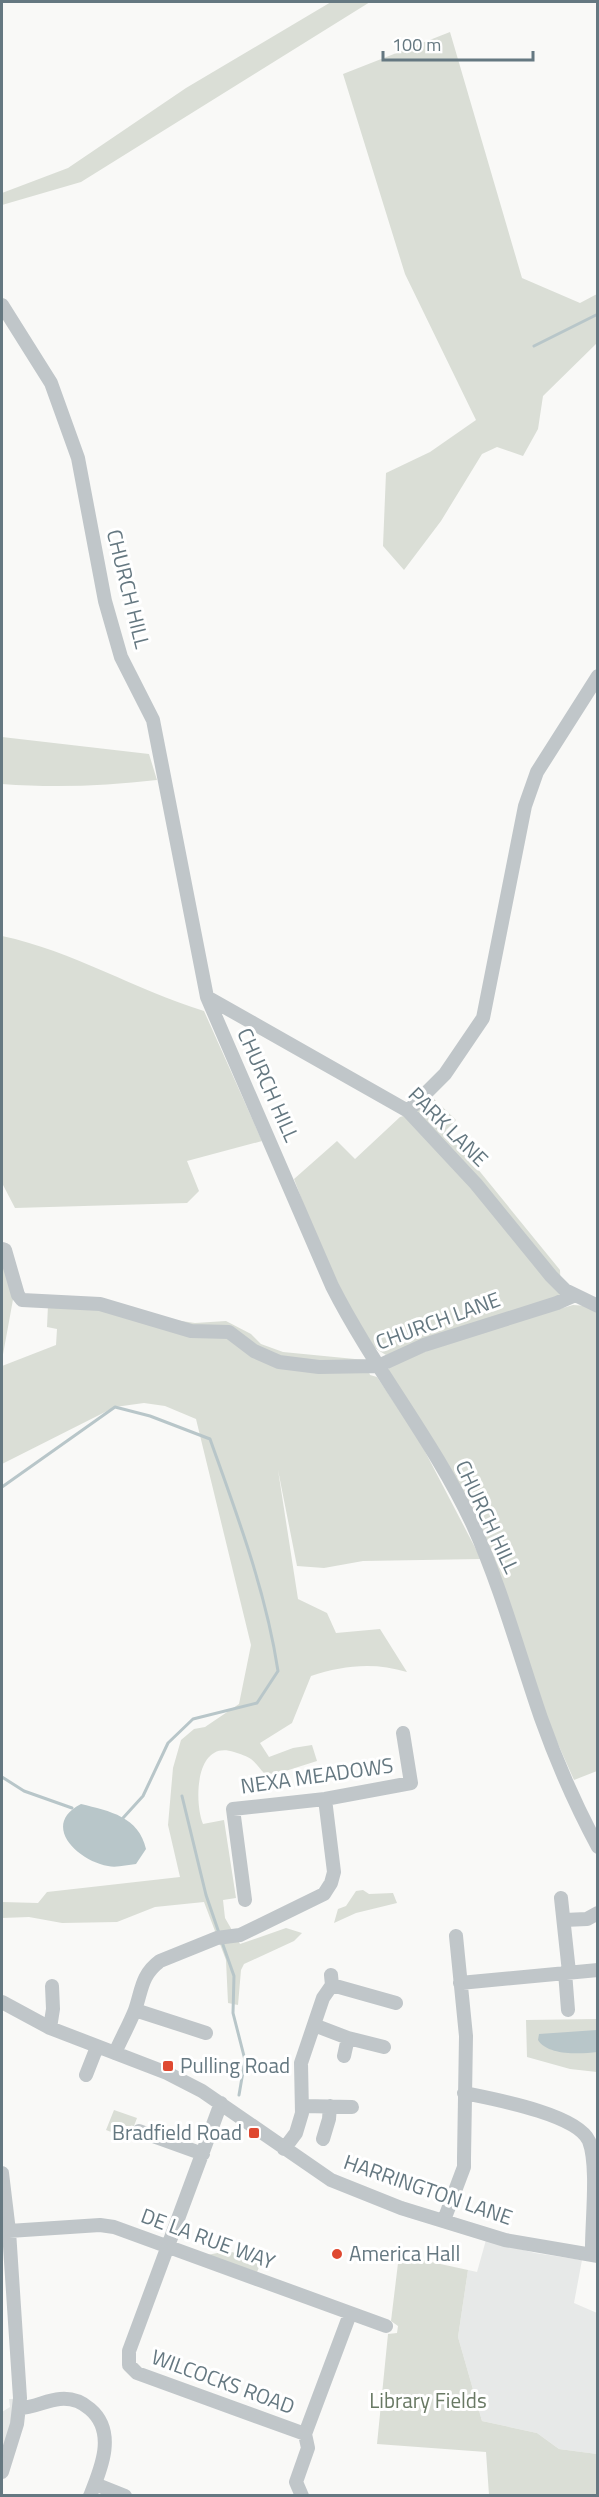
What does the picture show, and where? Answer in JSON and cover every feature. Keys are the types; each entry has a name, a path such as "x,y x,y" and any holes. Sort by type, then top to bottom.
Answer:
{"street":[{"name":"CHURCH HILL","path":"2,305 51,383 78,458 105,601 114,634 121,657 153,720 207,997 332,1286 356,1333 437,1458 472,1523 549,1739 579,1812 597,1847"},
{"path":"408,1111 445,1074 483,1018 525,806 537,772 597,676"},
{"name":"PARK LANE","path":"207,997 408,1111 476,1184 551,1275 575,1295 597,1306"},
{"name":"CHURCH LANE","path":"2,1249 5,1250 18,1296 22,1300 100,1305 191,1331 229,1332 254,1351 279,1362 319,1367 378,1366 424,1345 557,1304 575,1295"},
{"name":"NEXA MEADOWS","path":"245,1900 233,1809 325,1799 411,1783 403,1733"},
{"path":"115,2053 135,2010 147,1972 160,1961 222,1937 253,1930 318,1898 329,1889 334,1872 325,1799"},
{"path":"561,1898 568,2010"},
{"path":"564,1920 587,1919 597,1913"},
{"path":"444,2220 464,2168 465,2036 456,1936"},
{"path":"460,1983 597,1970"},
{"path":"284,2149 296,2133 303,2106 300,2068 323,1998 332,1980 396,2003"},
{"path":"50,2028 53,2009 52,1986"},
{"name":"HARRINGTON LANE","path":"2,2002 50,2028 167,2073 221,2103 331,2180 401,2208 505,2240 595,2256"},
{"path":"135,2010 206,2033"},
{"path":"314,2025 348,2038 384,2047"},
{"path":"344,2056 348,2038"},
{"path":"86,2076 97,2047"},
{"path":"464,2093 558,2118 575,2125 585,2134 592,2154 595,2256"},
{"path":"168,2246 221,2103"},
{"path":"303,2106 352,2107"},
{"path":"323,2139 330,2106"},
{"path":"139,2131 203,2154"},
{"path":"2,2173 19,2349 20,2408 8,2429 2,2472"},
{"name":"DE LA RUE WAY","path":"9,2230 104,2226 168,2246 386,2326"},
{"name":"WILCOCKS ROAD","path":"168,2246 129,2351 129,2365 137,2373 305,2434"},
{"path":"302,2496 296,2482 308,2448 305,2434 350,2314"},
{"path":"20,2408 66,2399 85,2405 97,2415 103,2428 105,2445 92,2490 124,2496"}],"shaded area":[{"path":"81,1804 122,1817 137,1829 146,1849 136,1864 108,1866 97,1863 75,1850 64,1832 64,1822 69,1812"},
{"path":"597,2030 597,2052 557,2051 549,2049 538,2040 539,2034"},
{"path":"486,2240 535,2253 582,2260 574,2303 597,2313 597,2454 559,2449 537,2433 482,2421 458,2337 468,2270 477,2272"},
{"path":"9,2399 14,2399 13,2416 2,2456 2,2412 10,2407"}],"green space":[{"path":"331,2 370,2 81,182 2,205 2,193 68,168 186,88"},
{"path":"450,32 522,278 580,303 597,294 597,343 543,396 538,429 523,456 497,447 482,454 441,521 404,570 383,546 386,473 430,452 476,420 405,274 343,74"},
{"path":"2,737 149,754 157,780 80,786 2,784"},
{"path":"2,936 54,951 153,993 204,1011 262,1141 187,1161 199,1191 187,1203 15,1208 2,1183"},
{"path":"430,1095 456,1120 446,1130 560,1270 561,1294 545,1304 386,1355 368,1344 319,1245 294,1179 337,1141 355,1159 400,1117 407,1115"},
{"path":"2,1249 14,1294 2,1360"},
{"path":"48,1305 79,1306 195,1323 226,1321 251,1334 261,1344 283,1352 365,1360 370,1375 377,1377 418,1438 481,1559 363,1561 324,1568 297,1566 278,1470 298,1599 327,1613 336,1633 380,1629 407,1672 383,1667 359,1666 335,1669 311,1676 292,1723 260,1743 269,1757 293,1748 312,1745 317,1761 276,1774 264,1773 248,1757 221,1750 211,1755 205,1763 200,1775 200,1814 203,1824 224,1820 236,1898 223,1900 225,1918 240,1944 286,1928 302,1933 294,1941 244,1964 241,1970 238,2005 228,2003 226,1960 204,1902 155,1907 117,1922 62,1923 29,1917 2,1918 2,1902 38,1903 47,1892 180,1877 168,1825 173,1768 181,1740 194,1729 205,1727 239,1704 251,1645 196,1419 165,1406 144,1403 115,1407 2,1464 2,1366 56,1345 57,1329 47,1327"},
{"path":"573,1305 589,1306 597,1311 597,1771 574,1780 550,1726 448,1464 389,1375 389,1368 395,1363 467,1336"},
{"path":"363,1890 369,1894 393,1893 397,1903 356,1913 334,1923 338,1909 346,1906 356,1891"},
{"path":"597,2019 597,2072 570,2069 527,2057 526,2020"},
{"path":"114,2110 137,2118 129,2139 106,2130"},
{"path":"228,2251 262,2260 257,2272 207,2255"},
{"name":"Library Fields","path":"399,2255 468,2270 458,2337 482,2421 537,2433 559,2449 597,2454 597,2495 489,2495 486,2452 377,2444 388,2334 397,2333 398,2326 391,2321"}],"waterway":[{"path":"534,346 598,314"},
{"path":"2,1487 115,1407 150,1416 210,1439 258,1582 278,1671 257,1703 193,1719 168,1743 143,1796 123,1818"},
{"path":"2,1777 24,1791 72,1808"},
{"path":"182,1796 206,1895 219,1933"},
{"path":"222,1942 234,1976 233,2013 245,2060 239,2095"}],"place":[{"name":"Pulling Road","path":"168,2066"},
{"name":"Bradfield Road","path":"254,2133"},
{"name":"America Hall","path":"337,2254"}]}
